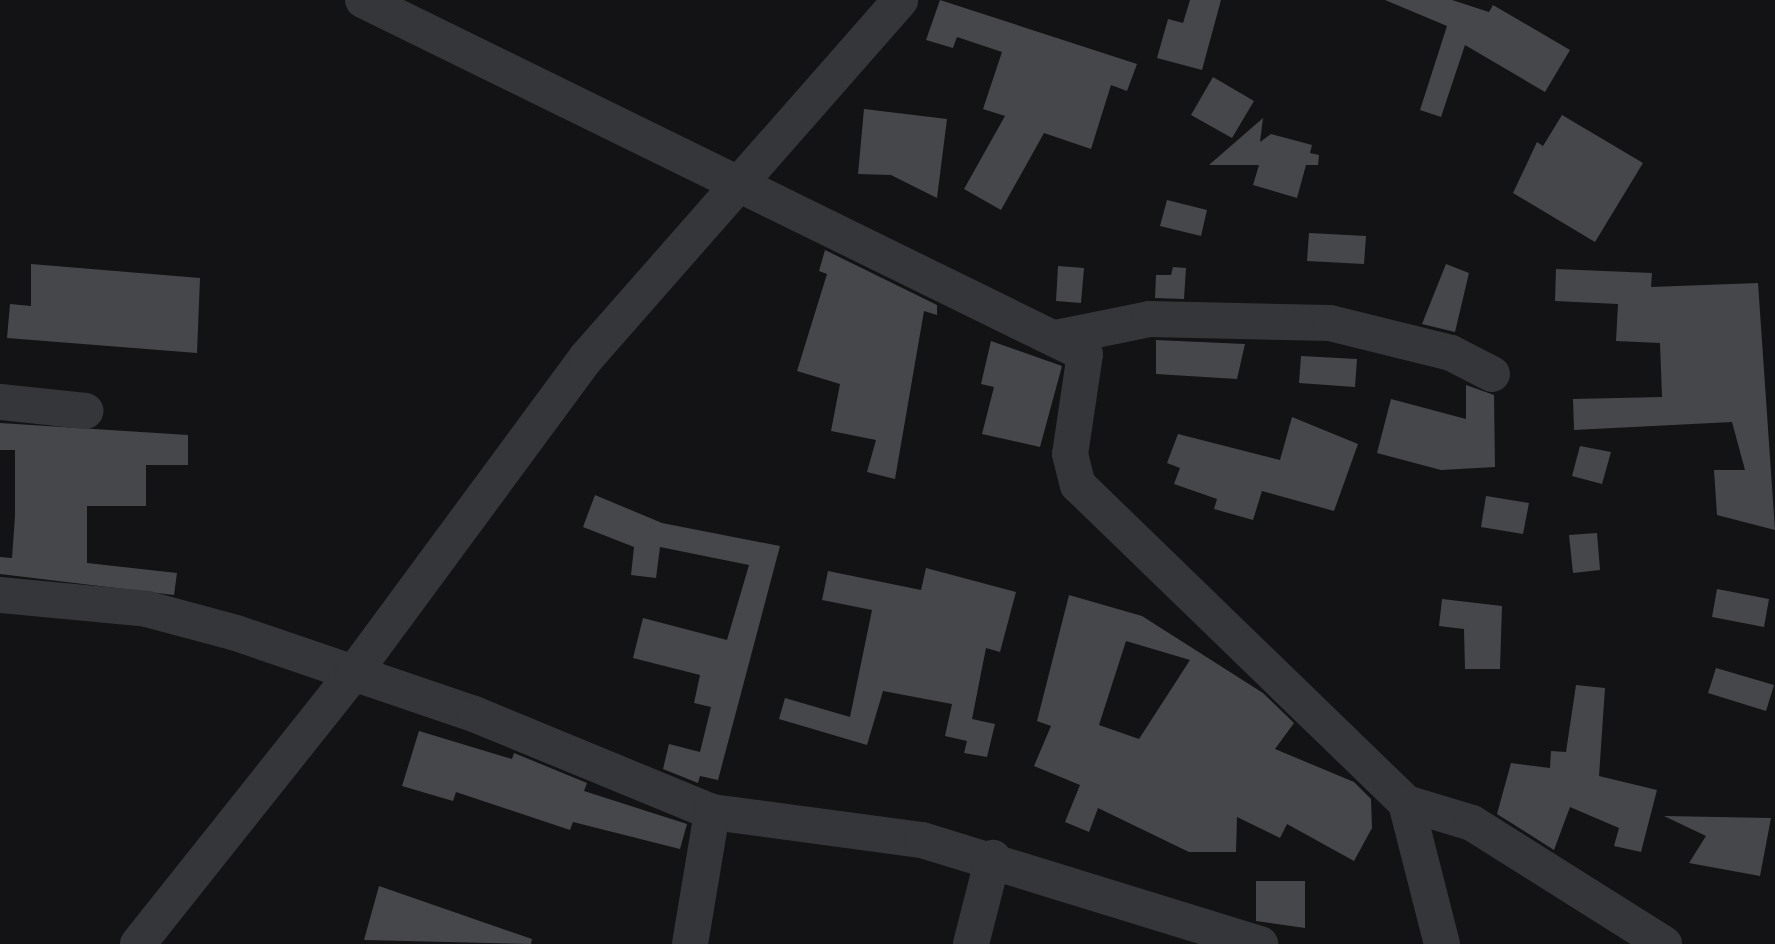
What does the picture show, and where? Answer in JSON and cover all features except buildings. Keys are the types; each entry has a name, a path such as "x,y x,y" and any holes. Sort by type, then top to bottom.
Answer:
{"street":[{"path":"363,0 738,187 1085,354 1070,454 1078,485 1406,803 1472,823 1664,944"},
{"path":"138,944 353,674 586,358 900,0"},
{"path":"1056,338 1149,319 1330,323 1451,353 1492,374"},
{"path":"0,402 86,411"},
{"path":"0,595 147,609 474,714 712,812 922,840 993,858 1260,944"},
{"path":"1406,803 1442,944"},
{"path":"690,944 712,812"},
{"path":"971,944 993,858"}]}
